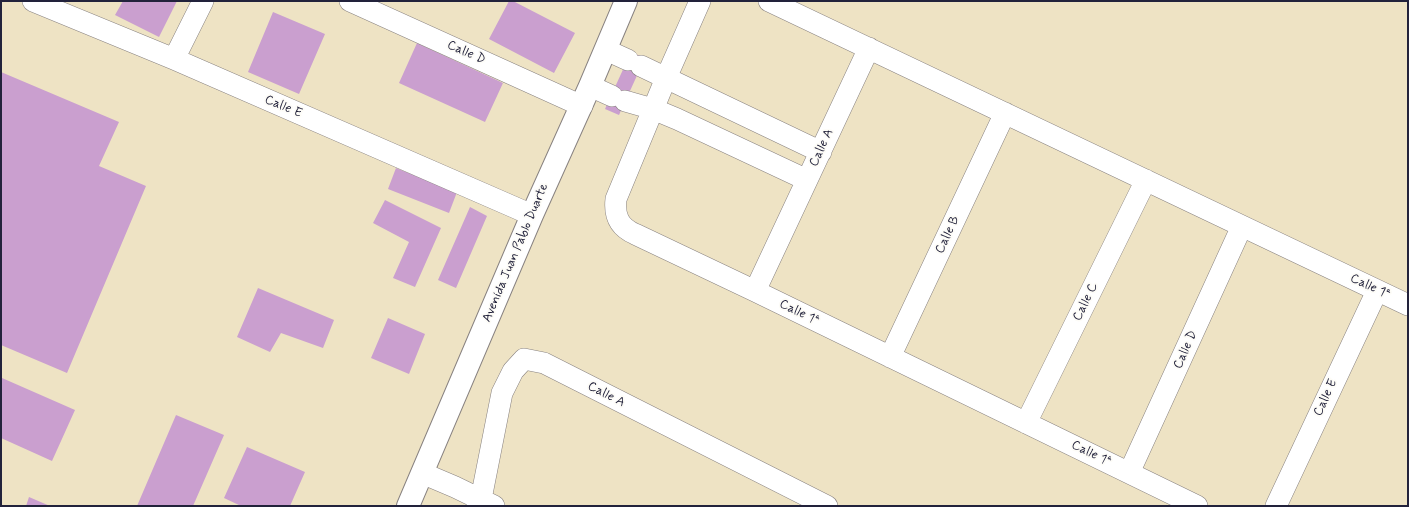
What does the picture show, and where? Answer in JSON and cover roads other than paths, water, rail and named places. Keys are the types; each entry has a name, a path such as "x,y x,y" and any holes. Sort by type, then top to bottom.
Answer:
{"street":[{"name":"Calle E","path":"33,1 174,60 532,215"},
{"path":"174,60 203,1"},
{"name":"Calle D","path":"350,1 586,96 618,99 653,109 807,180"},
{"name":"Avenida Juan Pablo Duarte","path":"412,504 422,473 532,215 586,96 626,1"},
{"name":"Calle 1ª","path":"700,1 666,78 616,199 615,208 618,220 627,230 890,356 1197,506"},
{"name":"Calle 1ª","path":"769,1 1408,305"},
{"name":"Calle A","path":"755,291 869,48"},
{"path":"606,50 820,152"},
{"name":"Calle B","path":"890,356 1006,113"},
{"name":"Calle C","path":"1026,423 1146,180"},
{"name":"Calle D","path":"1130,473 1242,226"},
{"name":"Calle E","path":"1276,506 1377,290"},
{"name":"Calle A","path":"484,504 502,393 513,371 524,359 544,363 827,506"},
{"path":"422,473 484,504"}]}
